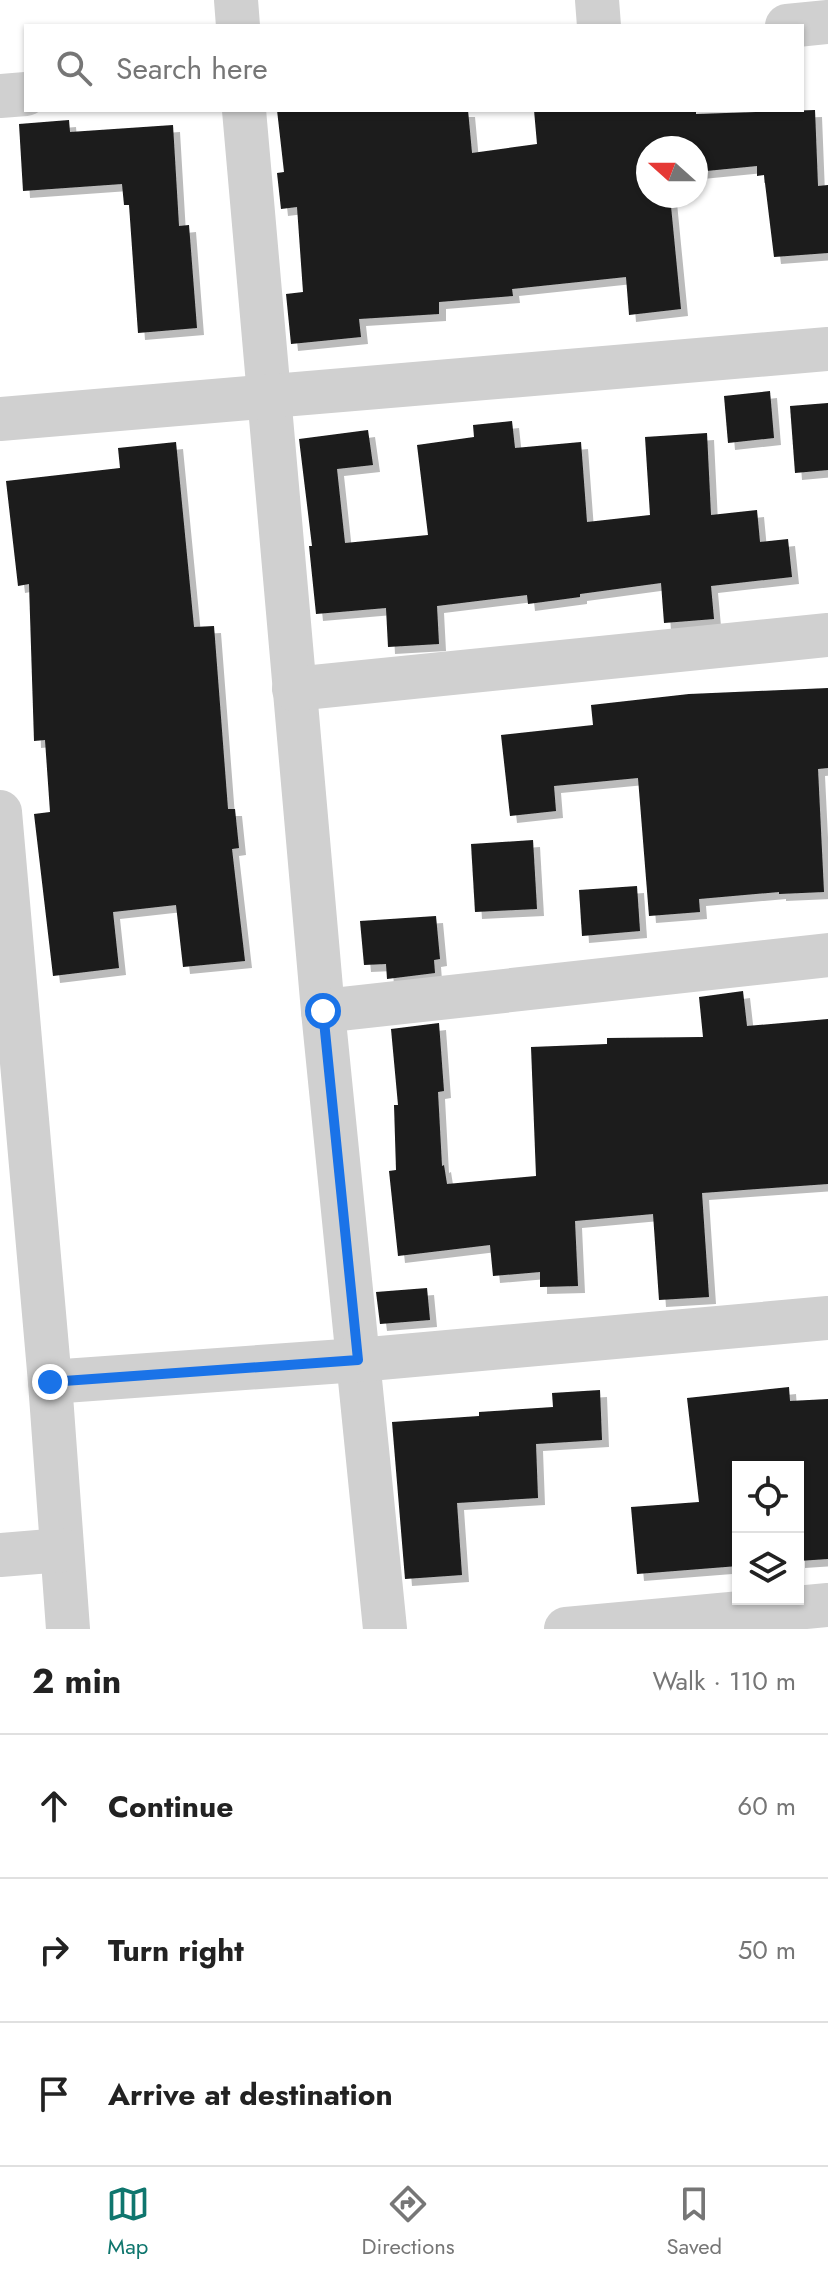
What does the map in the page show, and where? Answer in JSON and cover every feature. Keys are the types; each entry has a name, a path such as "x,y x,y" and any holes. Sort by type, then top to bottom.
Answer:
{"street":[{"path":"236,0 238,24"},
{"path":"597,0 599,24"},
{"path":"804,24 828,22"},
{"path":"0,96 24,94"},
{"path":"244,112 323,1011 385,1629"},
{"path":"0,419 828,349"},
{"path":"294,689 828,635"},
{"path":"0,812 50,1382 68,1629"},
{"path":"323,1011 828,955"},
{"path":"50,1382 358,1360 828,1318"},
{"path":"0,1555 62,1550"},
{"path":"566,1629 828,1605"}],"building":[{"path":"815,110 818,186 828,185 828,253 774,257 764,175 757,176 757,166 708,171 708,136 636,136 636,208 671,208 681,309 629,315 626,277 512,289 513,296 439,302 439,314 359,319 361,337 291,344 286,294 303,292 297,207 281,209 277,173 284,172 277,112 468,112 472,153 537,144 534,112 696,114"},
{"path":"69,120 70,132 173,125 179,226 189,225 197,328 138,333 129,205 124,205 122,184 23,191 19,124"},
{"path":"770,391 774,438 728,443 724,396"},
{"path":"828,403 828,470 795,473 790,406"},
{"path":"512,421 515,448 581,442 587,522 650,515 645,437 707,433 711,515 757,510 760,542 788,539 792,577 711,586 714,619 664,623 661,583 528,604 527,595 437,606 439,644 388,647 386,608 316,614 309,546 312,546 299,439 368,430 373,465 337,469 345,543 428,535 417,445 474,437 473,425"},
{"path":"176,442 194,627 214,626 228,809 235,809 239,848 232,849 245,961 183,967 176,905 113,912 119,968 53,976 34,814 50,812 45,740 34,741 29,584 18,586 6,481 120,468 118,448"},
{"path":"828,688 828,768 818,769 824,892 779,892 699,899 700,912 649,916 638,778 554,786 556,811 510,816 501,735 593,725 591,705 689,694"},
{"path":"533,840 537,909 475,912 471,844"},
{"path":"637,886 640,931 582,936 579,890"},
{"path":"436,916 440,959 434,960 435,973 387,979 386,964 364,965 360,921"},
{"path":"743,991 747,1026 828,1019 828,1184 702,1193 709,1297 659,1300 653,1214 575,1221 578,1286 540,1287 540,1272 493,1276 490,1245 398,1256 389,1171 396,1170 394,1105 398,1105 391,1029 439,1023 444,1091 438,1092 442,1166 447,1184 536,1176 531,1047 607,1044 607,1038 703,1037 699,997"},
{"path":"427,1288 430,1320 380,1324 376,1292"},
{"path":"789,1387 790,1401 828,1399 828,1559 804,1561 804,1461 732,1461 732,1566 637,1574 631,1507 699,1502 687,1398"},
{"path":"600,1390 602,1440 536,1444 538,1498 457,1503 462,1575 405,1579 392,1422 553,1407 552,1393"}],"route":[{"path":"50,1382 358,1360 323,1011"}]}
